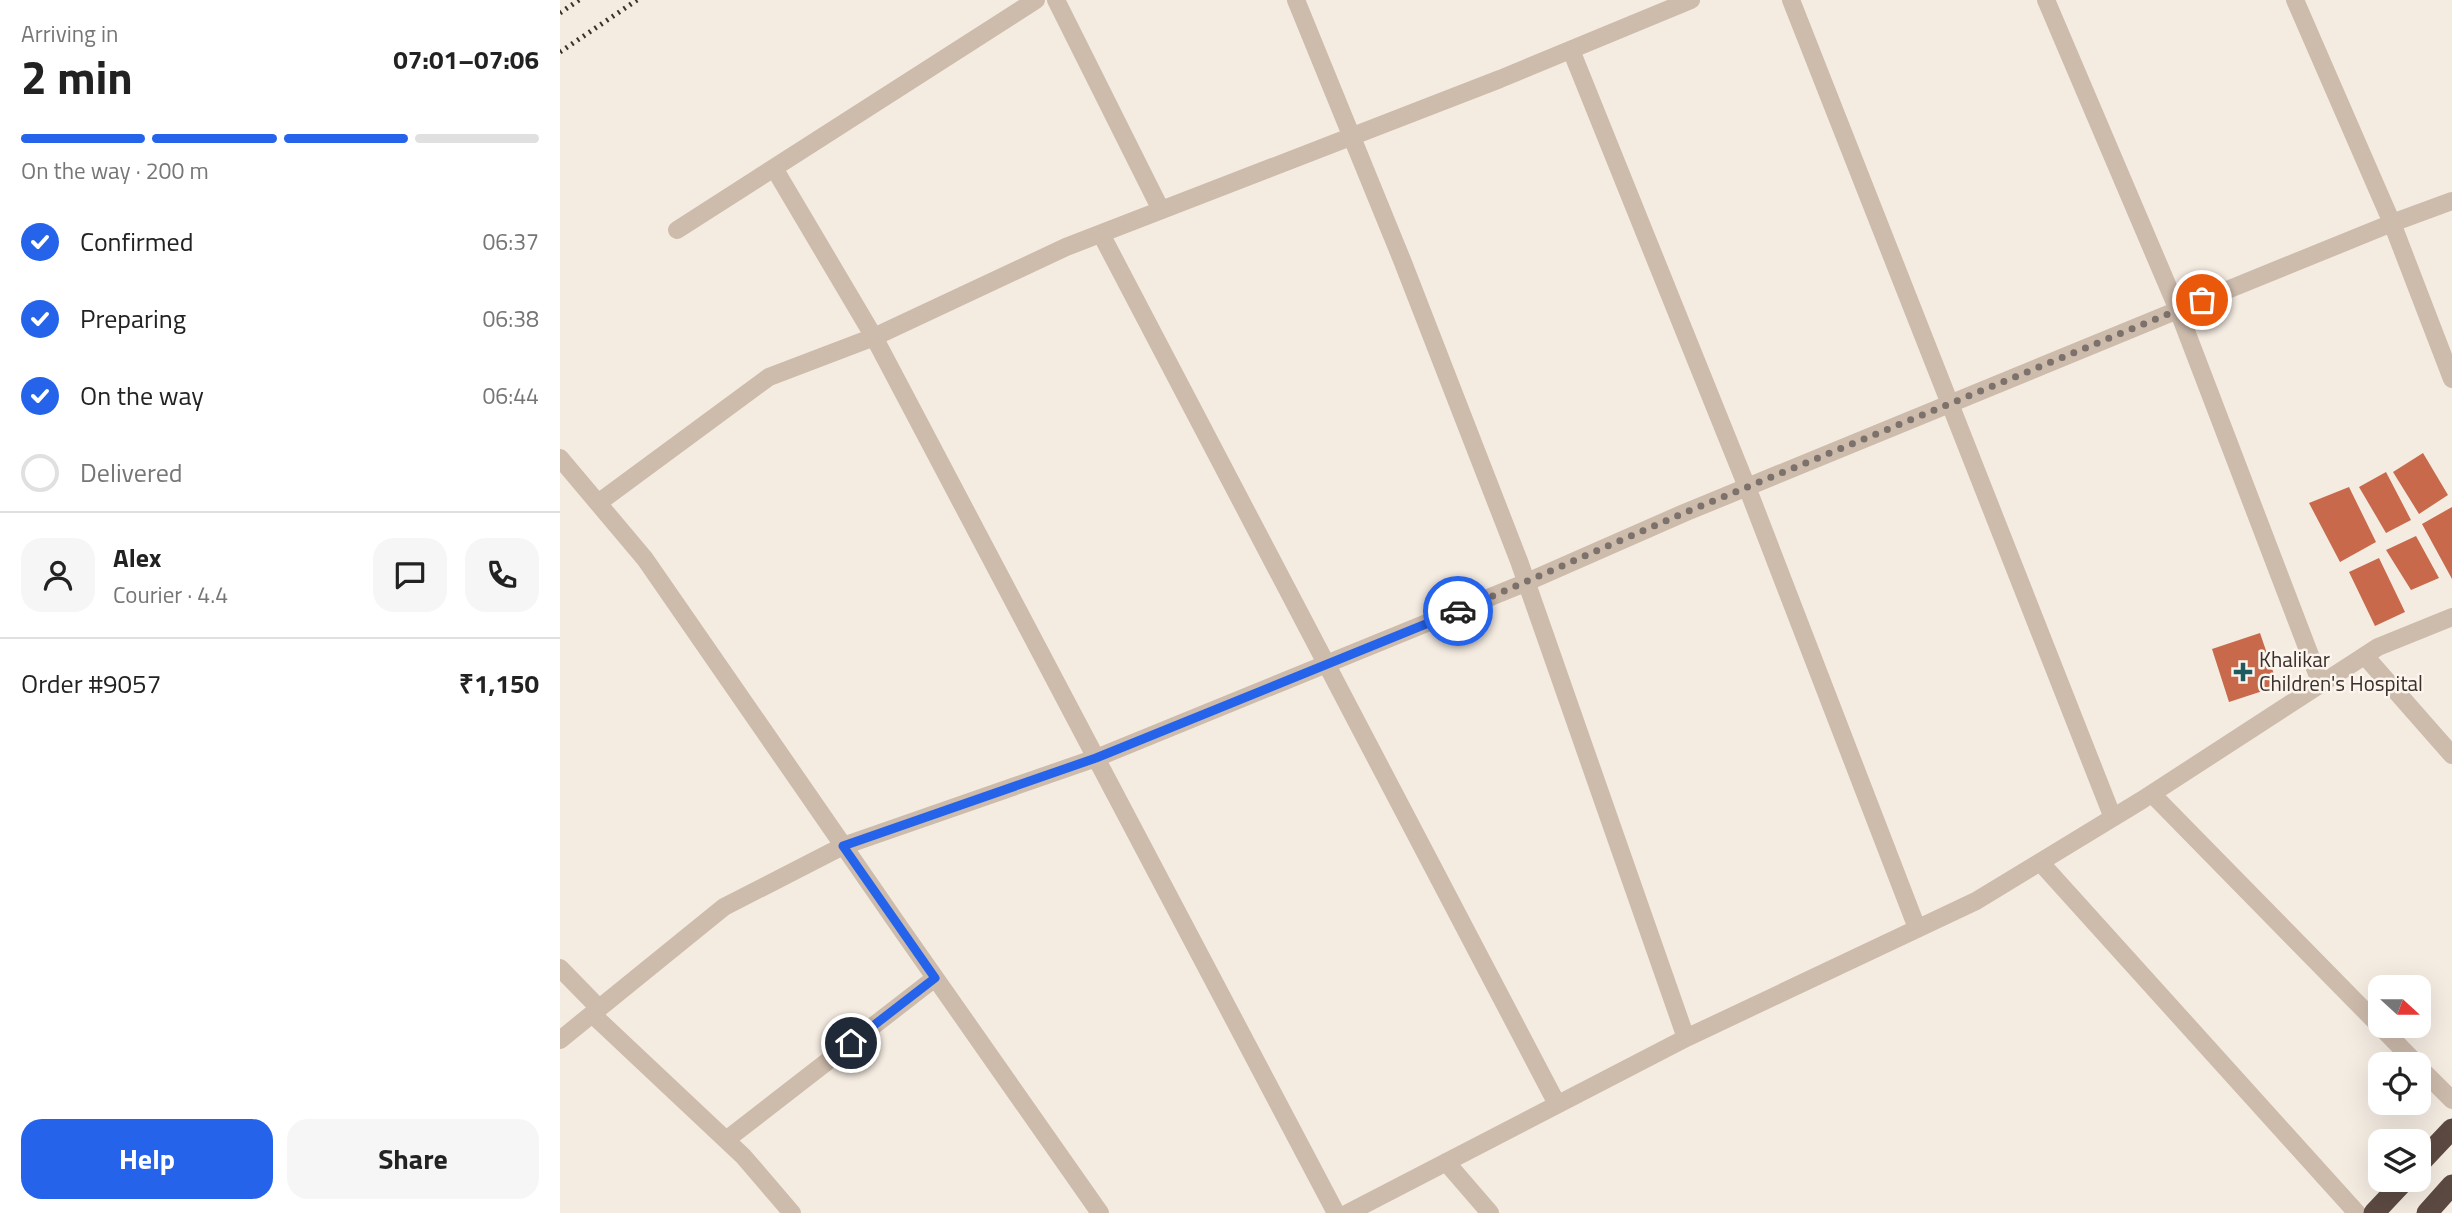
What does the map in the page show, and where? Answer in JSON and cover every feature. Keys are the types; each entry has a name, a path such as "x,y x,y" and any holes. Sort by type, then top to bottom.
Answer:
{"highway":[{"path":"2431,1151 2452,1129"},
{"path":"2427,1213 2452,1185"},
{"path":"2374,1213 2394,1192"}],"street":[{"path":"677,230 1036,0"},
{"path":"1056,0 1161,210"},
{"path":"1296,0 1527,582 1686,1038"},
{"path":"598,503 769,377 874,337 1066,247 1571,50 1691,0"},
{"path":"1791,0 2113,818"},
{"path":"2046,0 2178,310 2320,684"},
{"path":"2295,0 2392,223 2452,379"},
{"path":"1571,50 1747,487 1917,928"},
{"path":"774,168 874,337 1336,1213"},
{"path":"560,1040 724,907 843,846 1096,758 1527,582 1951,403 2452,201"},
{"path":"1101,234 1557,1104"},
{"path":"560,458 645,559 1100,1213"},
{"path":"1348,1213 1686,1038 1976,901 2152,794 2378,647 2452,617"},
{"path":"2365,656 2452,755"},
{"path":"2152,794 2405,1052"},
{"path":"2040,862 2357,1213"},
{"path":"560,968 595,1011 743,1156 792,1213"},
{"path":"726,1140 935,978"},
{"path":"2431,1078 2452,1100"},
{"path":"1446,1163 1490,1213"}],"building":[{"path":"2423,453 2448,495 2419,514 2393,472"},
{"path":"2386,472 2411,520 2386,533 2359,487"},
{"path":"2349,487 2376,542 2340,562 2309,503"},
{"path":"2452,507 2452,579 2422,524"},
{"path":"2416,536 2439,578 2411,590 2386,550"},
{"path":"2379,558 2405,612 2375,626 2349,572"},
{"path":"2260,633 2278,686 2229,702 2212,649"}],"railway":[{"path":"560,13 579,0"},
{"path":"560,52 637,0"}],"way so far":[{"path":"1458,611 1684,513 2202,300"}],"place":[{"name":"Khalikar Children's Hospital","path":"2243,672"}],"route":[{"path":"851,1043 935,978 843,846 1096,758 1458,611"}]}
